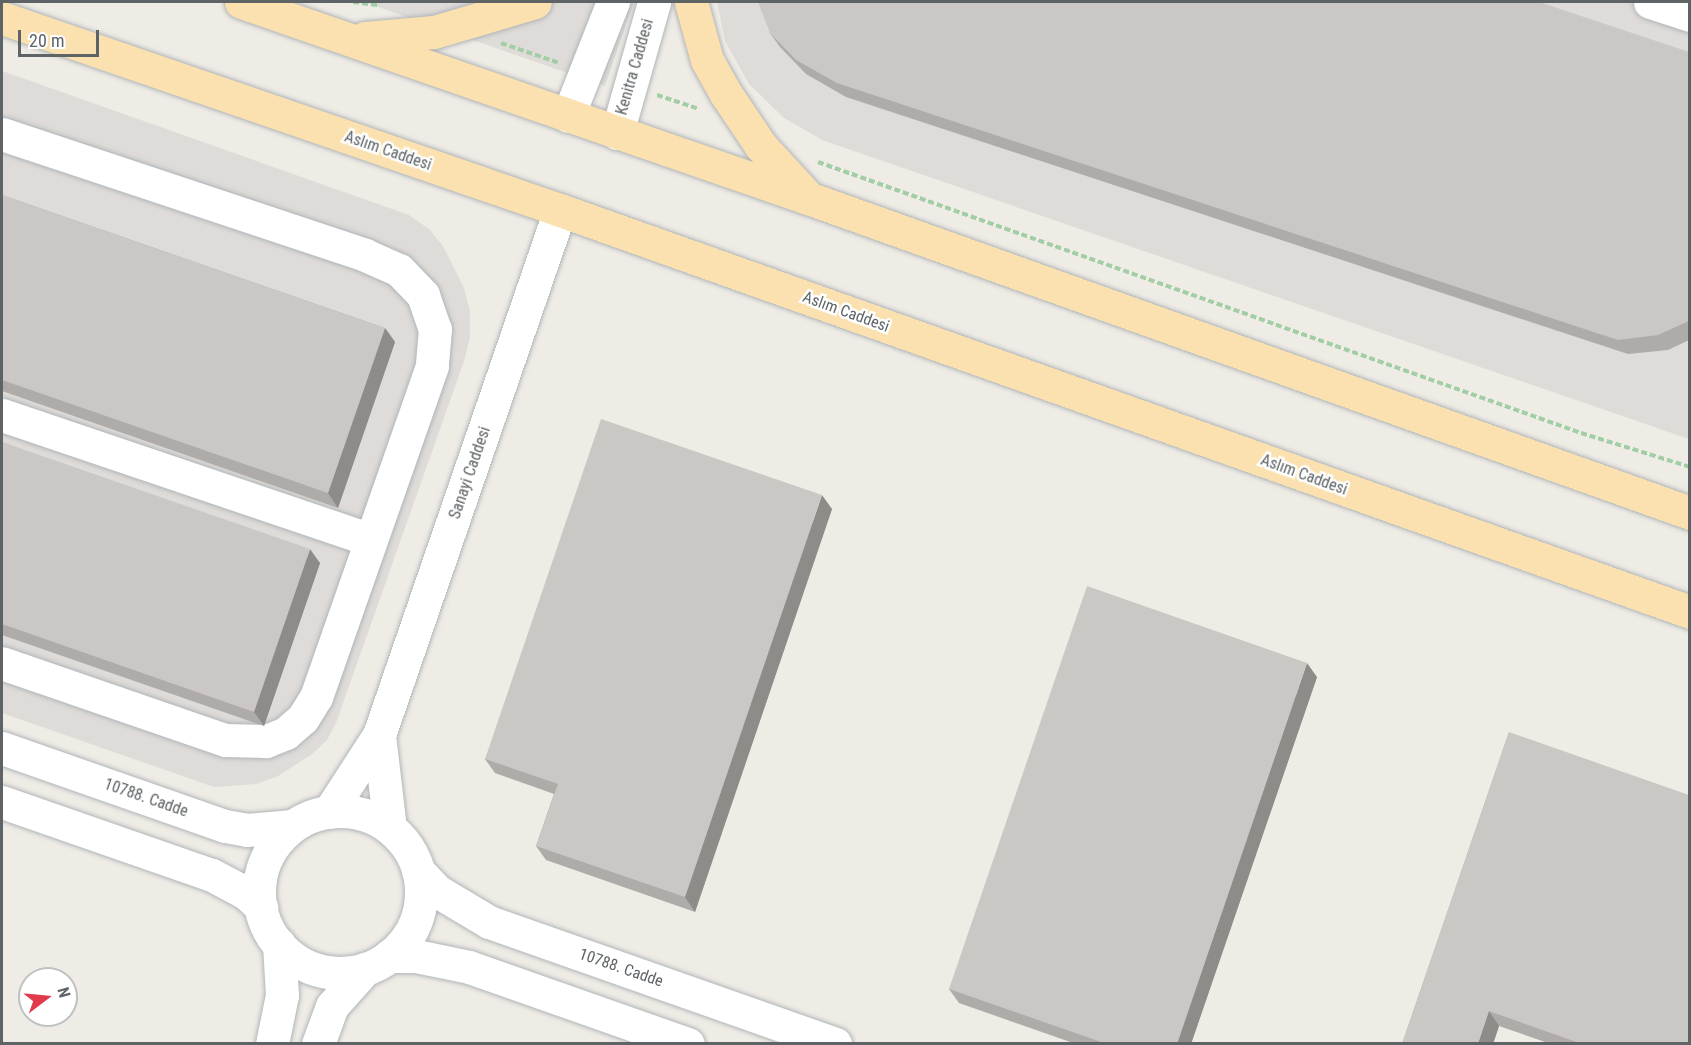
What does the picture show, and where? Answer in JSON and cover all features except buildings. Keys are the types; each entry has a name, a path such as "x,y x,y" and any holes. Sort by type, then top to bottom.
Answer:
{"main road":[{"path":"241,2 808,198 1689,513"},
{"path":"343,37 403,37 464,24 535,2"},
{"path":"691,2 707,60 740,117 808,198"},
{"name":"Aslım Caddesi","path":"2,18 560,210 1689,612"}],"street":[{"path":"568,116 614,2"},
{"name":"Kenitra Caddesi","path":"617,133 654,2"},
{"path":"1650,2 1689,15"},
{"path":"2,134 365,255 399,270 423,295 435,329 432,366 369,539 316,697 303,718 286,733 266,741 225,741 2,663"},
{"name":"Sanayi Caddesi","path":"329,812 379,735 560,210"},
{"path":"2,415 369,539"},
{"name":"Sanayi Caddesi","path":"379,735 390,828"},
{"name":"10788. Cadde","path":"2,748 225,826 258,830 292,826"},
{"path":"2,802 212,875 246,893 261,907 279,944 282,994 272,1044"},
{"path":"261,907 263,868 274,845 292,826 329,812 367,815 390,828 408,847 418,871 419,912 407,936 332,1006 318,1044"},
{"name":"10788. Cadde","path":"418,871 437,891 489,922 836,1044"},
{"path":"279,944 299,961 318,969 338,973 377,962 416,956 469,967 688,1044"}],"path":[{"path":"353,2 391,5"},
{"path":"464,24 490,40 586,72"},
{"path":"629,86 712,113 740,117"},
{"path":"810,156 819,163 965,215 1559,425 1689,467"}],"shaded area":[{"path":"364,2 634,2 605,86"},
{"path":"717,2 1689,2 1689,439 822,140 784,118 749,84 725,41"},
{"path":"2,71 409,215 429,229 443,246 464,288 470,312 470,337 464,361 336,723 327,740 312,754 278,776 256,784 214,787 2,713"}]}
